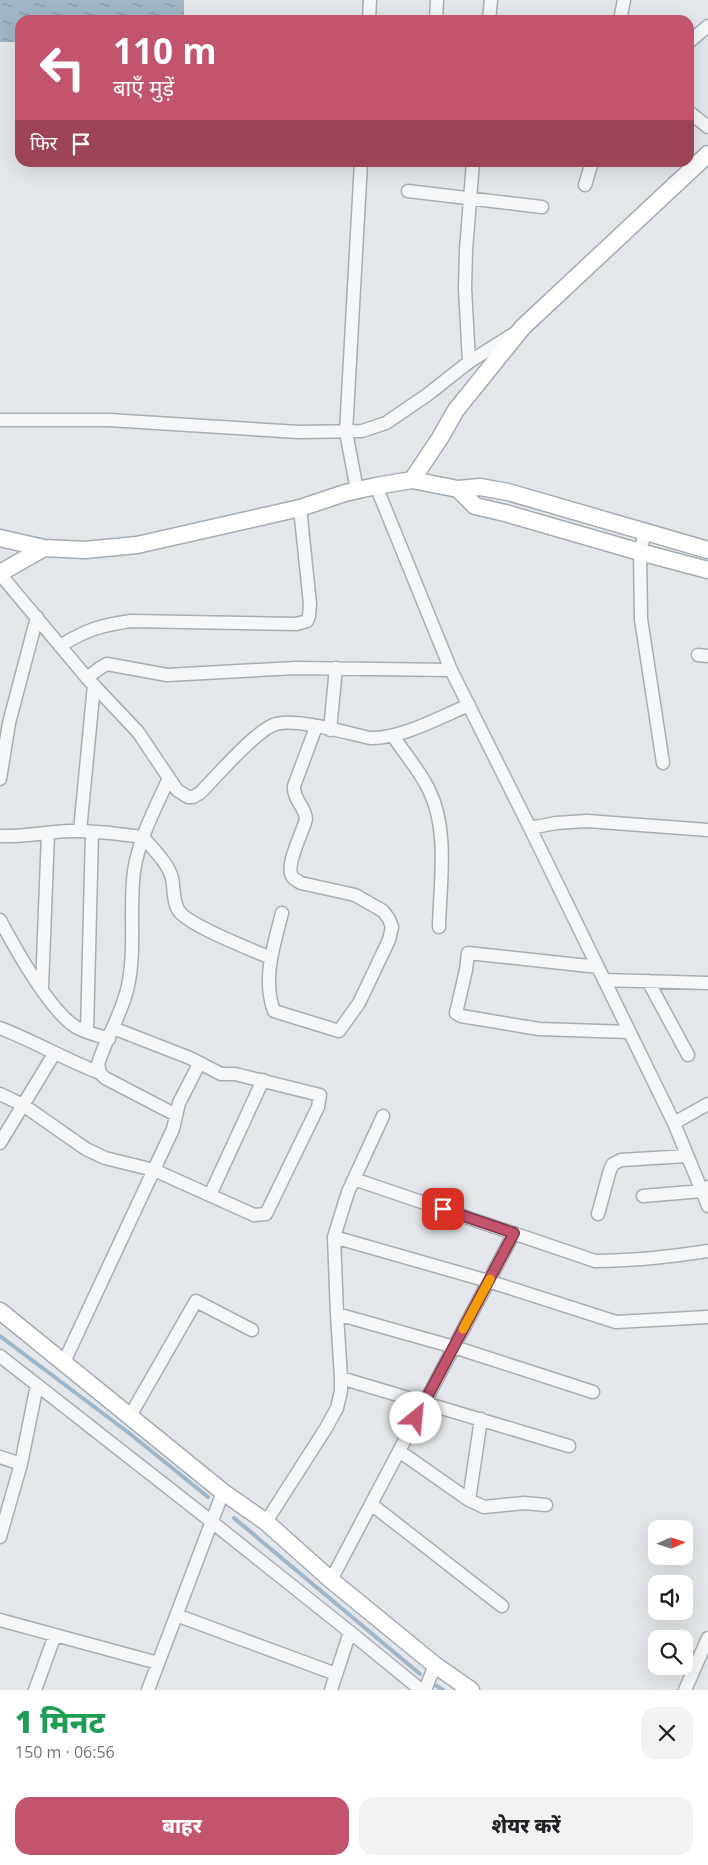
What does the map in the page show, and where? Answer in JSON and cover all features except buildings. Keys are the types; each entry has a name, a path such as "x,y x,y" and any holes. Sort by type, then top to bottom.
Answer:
{"main road":[{"path":"412,480 456,410 523,327 708,154"},
{"path":"0,538 44,548 85,550 138,545 300,508 357,490 412,480 458,489 480,488 508,492 708,550"},
{"path":"458,489 475,506 514,515 708,570"},
{"path":"0,573 44,548"},
{"path":"0,1311 223,1492 266,1522 331,1580 436,1665 471,1690"}],"street":[{"path":"369,15 370,0"},
{"path":"436,15 437,0"},
{"path":"490,15 491,0"},
{"path":"621,15 624,0"},
{"path":"694,38 708,26"},
{"path":"694,116 708,127"},
{"path":"357,490 346,432 361,167"},
{"path":"469,362 465,288 472,167"},
{"path":"585,185 590,167"},
{"path":"408,191 542,206"},
{"path":"0,420 109,420 299,432 362,431 386,423 427,395 469,362 523,327"},
{"path":"376,486 451,670 674,1124 687,1156 705,1189 708,1206"},
{"path":"60,646 81,633 94,628 131,621 296,624 307,620 310,604 300,508"},
{"path":"645,533 640,552 641,620 663,763"},
{"path":"0,573 90,682 138,732 182,795 194,797 200,793 260,732 269,726 284,722 370,738 393,736 468,705"},
{"path":"0,778 4,723 37,617"},
{"path":"87,1032 86,832 90,682 108,664 167,675 295,668 451,670"},
{"path":"330,730 336,668"},
{"path":"282,912 271,958 269,987 274,1011 339,1031 359,1003 390,940 392,926 383,911 355,895 301,883 294,880 291,876 291,862 306,819 306,813 293,794 294,786 316,727"},
{"path":"393,736 429,790 440,826 442,848 439,927"},
{"path":"100,1074 98,1064 121,1009 130,975 133,952 133,884 136,858 143,837 169,778"},
{"path":"530,828 556,823 587,821 708,830"},
{"path":"0,836 86,832 143,837 166,865 171,876 177,909 182,915 194,923 271,958"},
{"path":"42,987 48,833"},
{"path":"0,920 52,1004 66,1019 87,1032 111,1033 190,1058 221,1074 235,1074 320,1095 318,1108 266,1214 254,1215 154,1170 105,1158 86,1149 24,1105 0,1094"},
{"path":"598,967 468,953 456,1014 539,1029 629,1032"},
{"path":"604,980 708,983"},
{"path":"648,981 688,1055"},
{"path":"0,1028 28,1039 54,1054 100,1074 176,1115"},
{"path":"0,1144 54,1054"},
{"path":"64,1362 173,1129 179,1103 199,1064"},
{"path":"210,1195 263,1080"},
{"path":"674,1124 708,1104"},
{"path":"266,1522 337,1408 341,1392 341,1378 334,1237 348,1192 383,1116"},
{"path":"598,1214 613,1164 621,1160 687,1156"},
{"path":"354,1179 595,1261 664,1258 708,1251"},
{"path":"643,1196 705,1189"},
{"path":"331,1580 514,1233"},
{"path":"334,1237 616,1322 708,1317"},
{"path":"130,1416 196,1301 252,1330"},
{"path":"337,1314 454,1347 593,1392"},
{"path":"0,1356 212,1522 421,1690"},
{"path":"341,1378 569,1446"},
{"path":"0,1537 20,1464 37,1385"},
{"path":"469,1500 482,1419"},
{"path":"399,1451 469,1500 484,1507 524,1503 546,1506"},
{"path":"0,1456 20,1464"},
{"path":"148,1690 223,1492"},
{"path":"371,1504 502,1606"},
{"path":"176,1614 336,1674"},
{"path":"0,1620 158,1663"},
{"path":"331,1690 350,1632"},
{"path":"34,1690 55,1635"},
{"path":"685,1690 708,1638"},
{"path":"425,1690 436,1665"}],"water":[{"path":"0,0 184,0 184,15 15,15 15,42 0,42"}],"waterway":[{"path":"0,1336 129,1433 208,1497"},
{"path":"234,1518 420,1674"},
{"path":"435,1685 443,1690"}],"slow traffic":[{"path":"463,1329 490,1279"}],"route":[{"path":"416,1418 514,1233 443,1209"}]}
